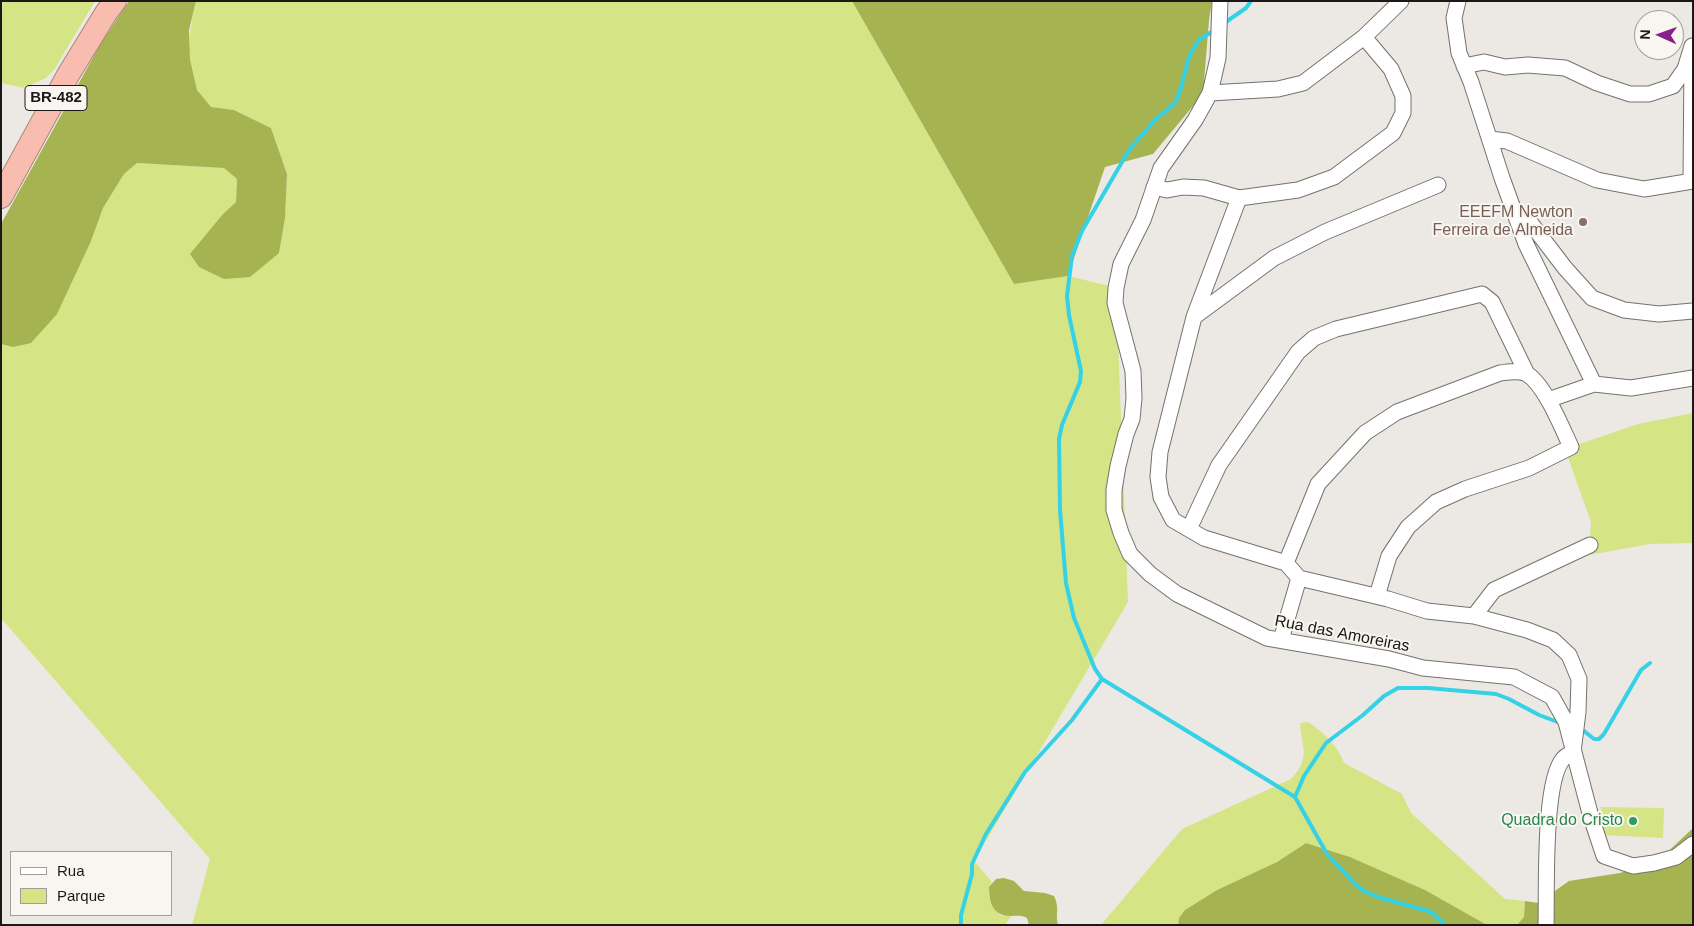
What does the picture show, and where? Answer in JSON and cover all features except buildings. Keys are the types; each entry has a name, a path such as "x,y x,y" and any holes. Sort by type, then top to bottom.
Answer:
{"highway":[{"name":"BR-482","path":"1,197 68,75 115,1"}],"street":[{"name":"Rua das Amoreiras","path":"1220,1 1218,58 1210,93 1196,120 1161,168 1143,220 1121,264 1116,288 1115,303 1133,371 1134,398 1132,419 1118,466 1114,490 1114,510 1130,554 1150,574 1177,594 1267,638 1389,659 1423,668 1514,677 1552,697 1566,722 1591,817 1604,856 1632,866 1676,857 1693,844"},
{"path":"1210,93 1278,88 1303,83 1364,37 1401,1"},
{"path":"1458,1 1454,18 1459,53 1502,178 1522,218 1592,298 1624,310 1659,314 1693,312"},
{"path":"1154,187 1167,190 1183,187 1204,188 1239,198 1298,190 1334,177 1392,133 1404,113 1402,96 1391,69 1364,37"},
{"path":"1464,66 1484,62 1506,67 1565,68 1597,84 1630,94 1649,94 1673,86 1685,69 1692,44"},
{"path":"1490,140 1508,141 1597,180 1644,189 1692,181 1692,44"},
{"path":"1194,317 1274,258 1325,232 1438,185"},
{"path":"1239,198 1194,317 1160,452 1158,477 1161,496 1173,520 1204,538 1286,563 1299,578 1377,596 1427,612 1474,616 1527,630 1553,640 1569,655 1579,679 1578,712 1573,752 1563,759 1556,774 1549,807 1546,925"},
{"path":"1522,218 1526,244 1594,384"},
{"path":"1189,529 1220,464 1298,352 1314,338 1336,329 1482,294 1492,302 1527,374 1548,400 1571,447 1529,468 1465,489 1436,502 1408,527 1389,556 1377,596"},
{"path":"1286,563 1318,484 1365,433 1397,412 1500,373 1513,371 1527,374"},
{"path":"1548,400 1594,384 1631,388 1693,378"},
{"path":"1474,616 1494,590 1590,544"},
{"path":"1280,640 1299,578"}],"green space":[{"path":"1,1 95,1 54,70 46,78 24,88 1,83"},
{"path":"129,1 196,1 189,30 190,60 197,90 211,107 234,110 271,128 287,174 285,218 279,253 250,277 224,279 199,267 190,254 223,214 236,202 237,179 224,168 137,163 124,174 103,208 91,241 57,314 31,343 13,347 1,344 1,224 101,43"},
{"path":"196,1 852,1 1014,284 1068,276 1114,287 1117,314 1128,602 974,861 992,882 989,896 994,908 1000,915 1011,916 1005,925 192,925 210,859 1,618 1,344 13,347 91,241 103,208 124,174 137,163 224,168 237,179 236,202 223,214 279,253 285,218 287,174 271,128 235,110 211,107 197,89 191,68 189,45"},
{"path":"852,1 1212,1 1203,94 1153,154 1105,167 1068,276 1014,284"},
{"path":"1693,413 1693,543 1650,544 1589,555 1591,522 1565,449 1638,424"},
{"path":"1308,722 1330,740 1344,763 1402,794 1411,813 1505,899 1525,901 1524,917 1517,925 1487,925 1425,890 1350,857 1306,843 1277,862 1217,890 1185,910 1179,918 1178,925 1101,925 1182,829 1291,779 1301,765 1304,753 1300,723"},
{"name":"Quadra do Cristo","path":"1601,807 1664,808 1663,838 1602,835"},
{"path":"1693,828 1693,925 1517,925 1524,917 1525,901 1538,903 1569,881 1620,873 1658,861"},
{"path":"1306,843 1350,857 1425,890 1487,925 1178,925 1179,918 1185,910 1217,890 1277,862"},
{"path":"1004,878 1014,881 1024,891 1054,896 1057,904 1058,925 1029,925 1025,917 1000,914 996,911 991,903 989,887 996,879"}],"waterway":[{"path":"1223,24 1246,8 1251,1"},
{"path":"1216,29 1199,40 1192,51 1175,103 1154,121 1129,150 1082,231 1072,256 1067,296 1069,315 1081,371 1080,382 1062,425 1059,439 1060,510 1066,583 1074,618 1095,669 1102,679 1295,797 1327,854 1364,891 1378,897 1431,912 1445,925"},
{"path":"1579,727 1594,739 1599,739 1604,734 1641,670 1650,663"},
{"path":"961,925 961,915 972,874 972,864 986,834 1025,772 1072,720 1102,679"},
{"path":"1295,797 1304,776 1326,743 1363,715 1384,696 1398,688 1428,688 1496,694 1539,715 1563,724"}],"place":[{"name":"EEEFM Newton Ferreira de Almeida","path":"1583,222"},
{"name":"Quadra do Cristo","path":"1633,821"}]}
